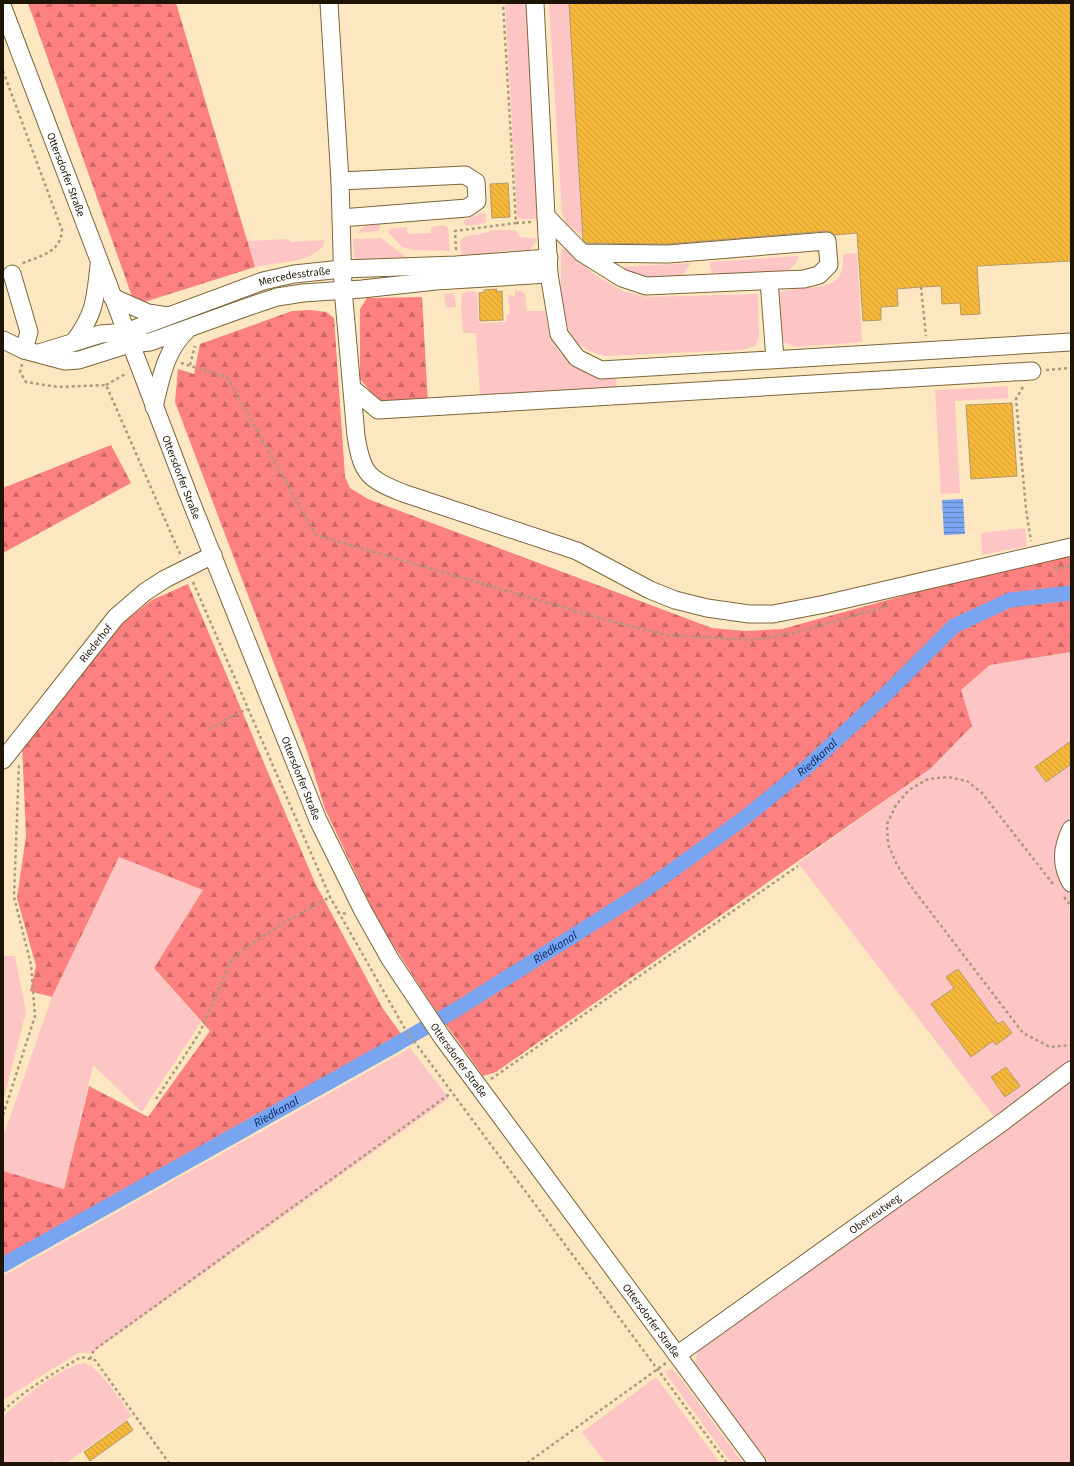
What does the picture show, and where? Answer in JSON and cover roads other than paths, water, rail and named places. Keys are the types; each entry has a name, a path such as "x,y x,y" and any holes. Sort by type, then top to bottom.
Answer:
{"street":[{"path":"330,3 340,182 343,289 356,436 359,456 366,472 379,483 403,493 577,551 650,590 697,606 749,614 773,614 832,603 1034,554 1071,547"},
{"path":"535,3 549,266 559,334 577,358 601,370 1071,342"},
{"name":"Ottersdorfer Straße","path":"3,8 154,407 318,820 362,911 390,959 442,1037 757,1463"},
{"path":"340,182 465,175 476,182 477,202 468,208 341,218"},
{"path":"546,216 582,252 622,278 646,286 804,279 819,275 829,265 827,241 668,254 582,252"},
{"path":"74,342 90,316 94,303 99,264"},
{"path":"467,269 549,266"},
{"name":"Mercedesstraße","path":"128,338 169,316 263,281 294,274 342,269 467,269"},
{"name":"Mercedesstraße","path":"128,338 150,342 193,335 277,297 302,293 343,289 362,289 436,280 467,269"},
{"path":"12,274 29,332 31,351"},
{"path":"769,281 775,359"},
{"path":"112,297 148,313 169,316"},
{"path":"31,351 74,342 102,334 128,338"},
{"path":"154,407 166,359 172,347 193,335"},
{"path":"3,340 31,351 65,361 79,360 128,338"},
{"path":"353,389 378,410 1032,371"},
{"name":"Riederhof","path":"8,754 116,617 145,592 213,555"},
{"path":"1063,888 1068,878 1063,859 1064,844 1071,829"},
{"name":"Oberreutweg","path":"677,1355 1004,1121 1071,1070"}],"water":[{"path":"963,499 965,534 944,535 942,500"}],"waterway":[{"name":"Riedkanal","path":"3,1265 459,1008 644,891 743,819 806,768 883,697 954,626 1010,600 1071,593"}]}
